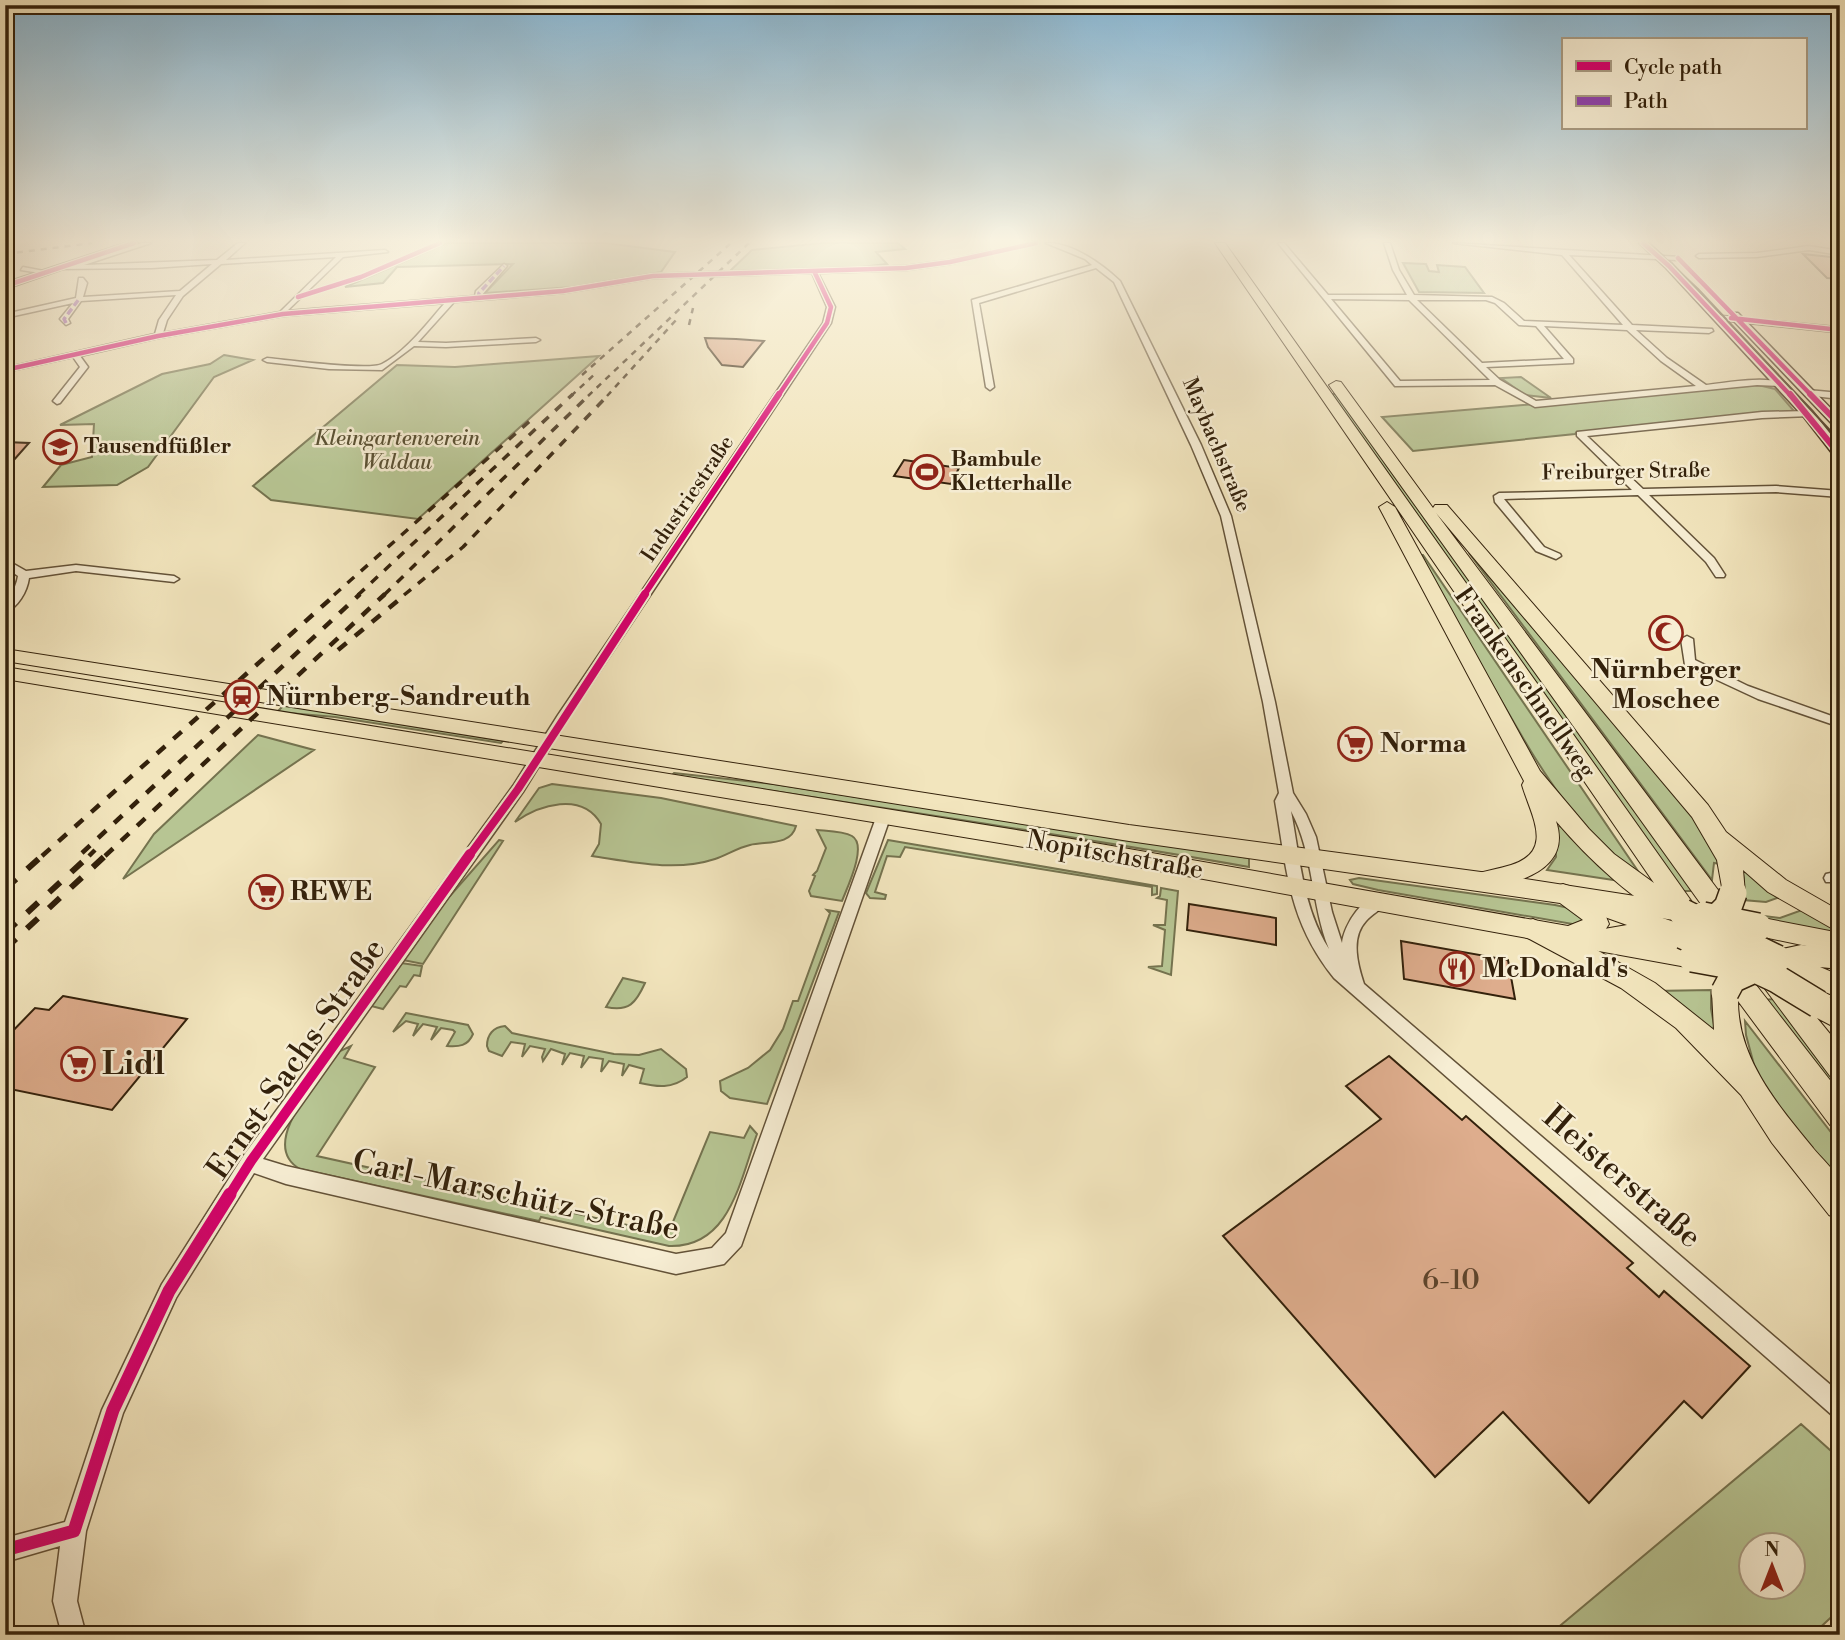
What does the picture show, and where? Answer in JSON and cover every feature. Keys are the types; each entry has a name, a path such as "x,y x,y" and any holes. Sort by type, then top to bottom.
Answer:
{"highway":[{"name":"Frankenschnellweg","path":"1350,419 1670,889 1840,1116"}],"main road":[{"name":"Frankenschnellweg","path":"1277,320 1702,889 1840,1068"},
{"path":"1718,320 1808,414 1840,455"},
{"path":"1738,320 1840,425"},
{"name":"Frankenschnellweg","path":"1297,330 1350,419"},
{"path":"1350,419 1531,775 1549,837 1543,859 1518,873 1481,881"},
{"path":"1350,419 1464,535 1716,832 1777,886 1840,923"},
{"name":"Nopitschstraße","path":"5,655 542,750 669,780 884,815 1578,938 1690,931"},
{"name":"Nopitschstraße","path":"5,673 542,750 686,763 1302,857 1563,893 1650,899 1690,931"},
{"path":"669,780 668,771 686,763"},
{"path":"1531,775 1591,846 1650,899"},
{"path":"1690,931 1728,907 1733,894 1731,865 1716,832"},
{"path":"1563,893 1690,931 1780,965 1833,990"},
{"path":"1563,893 1588,909 1597,919 1594,927 1578,938"},
{"path":"1690,931 1758,927 1840,943"},
{"path":"1533,929 1620,974 1662,1001 1696,1030 1752,1087 1840,1205"},
{"path":"1690,931 1780,965"},
{"path":"1752,1087 1732,1049 1726,1029 1726,987 1732,979 1780,965"},
{"path":"1780,965 1777,979 1833,990"}],"street":[{"path":"64,320 66,323"},
{"path":"158,336 163,320"},
{"path":"5,370 158,336 252,320"},
{"path":"267,360 374,369 388,365 434,320"},
{"name":"Industriestraße","path":"542,750 828,320"},
{"path":"977,320 990,387"},
{"name":"Maybachstraße","path":"1137,320 1226,516 1286,793 1300,816 1302,857 1308,889"},
{"path":"1344,320 1398,384 1497,382"},
{"path":"1434,320 1497,382 1535,404 1704,388 1780,384"},
{"path":"1517,320 1538,324 1709,331"},
{"path":"1620,320 1681,374 1704,388"},
{"path":"1742,320 1840,330"},
{"path":"1480,365 1570,361 1538,324"},
{"path":"412,344 537,340"},
{"path":"57,401 84,368 76,355"},
{"path":"1808,393 1840,396"},
{"path":"1720,575 1710,560 1580,434 1762,415 1808,414"},
{"name":"Freiburger Straße","path":"1556,556 1540,549 1500,502 1499,496 1776,489 1840,494"},
{"path":"5,562 23,581"},
{"path":"5,601 23,581 76,568 174,579"},
{"path":"5,610 17,597 23,581"},
{"path":"1687,639 1689,662 1697,667 1749,691 1840,723"},
{"name":"Ernst-Sachs-Straße","path":"74,1635 65,1601 74,1531 113,1410 169,1292 251,1161 442,891 491,829 542,750"},
{"name":"Maybachstraße","path":"1286,793 1282,801 1302,857"},
{"name":"Carl-Marschütz-Straße","path":"251,1161 264,1169 286,1175 676,1264 717,1257 734,1239 884,815"},
{"name":"Heisterstraße","path":"1302,857 1308,889 1333,946 1363,993"},
{"name":"Heisterstraße","path":"1308,889 1301,911 1311,934 1339,975 1840,1407"},
{"path":"1351,977 1350,932 1363,912 1379,902"},
{"path":"5,1550 74,1531"}],"green space":[{"path":"224,355 253,360 214,377 148,467 117,485 43,487 61,465 92,457 94,424 60,425 162,374 210,364"},
{"name":"Kleingartenverein Waldau","path":"599,356 418,519 271,500 253,486 397,365 455,367"},
{"path":"1521,377 1551,398 1525,395 1501,378"},
{"path":"1758,385 1775,389 1794,411 1413,451 1382,417"},
{"path":"1330,394 1337,394 1693,891 1681,891"},
{"path":"1469,553 1697,819 1720,864 1714,863 1712,880"},
{"path":"1418,555 1423,555 1640,874 1596,838 1542,770"},
{"path":"284,705 504,740 501,743 335,717 277,712"},
{"path":"258,735 314,750 123,879 154,834"},
{"path":"674,773 774,784 1249,858 1249,867 672,775"},
{"path":"552,784 661,798 796,826 789,837 783,840 745,846 700,863 654,865 592,856 599,844 601,824 583,807 572,804 548,806 515,822 539,788"},
{"path":"1560,826 1620,881 1547,870 1556,857 1556,827"},
{"path":"817,830 844,833 856,841 858,848 855,867 842,901 811,896 809,891 815,876 813,875 826,848"},
{"path":"499,840 503,841 423,964 403,960 447,896 450,896"},
{"path":"888,840 1157,886 1157,894 1152,895 1152,887 905,847 900,857 887,856 875,892 886,895 885,899 870,898 866,893"},
{"path":"1741,866 1780,897 1766,902 1743,900 1744,879"},
{"path":"1359,878 1555,905 1569,908 1588,918 1578,925 1378,890 1353,884 1350,880"},
{"path":"1161,888 1178,891 1171,975 1148,967 1162,966 1165,930 1153,925 1165,925 1167,900 1157,898"},
{"path":"827,910 839,912 767,1104 730,1098 721,1091 720,1081 748,1068 770,1050 783,1029 793,1001 798,1001 830,913"},
{"path":"1802,910 1840,930 1840,937 1752,919 1748,914 1780,918"},
{"path":"401,963 422,966 420,976 414,975 406,987 400,986 383,1009 371,1006"},
{"path":"623,978 645,983 631,1004 621,1008 606,1007"},
{"path":"1711,990 1716,1035 1654,991"},
{"path":"1774,999 1840,1083 1840,1097 1762,1000"},
{"path":"406,1013 468,1025 473,1034 466,1043 447,1046 455,1032 453,1030 441,1028 431,1040 437,1027 423,1024 413,1036 418,1024 406,1021 393,1032"},
{"path":"1745,1021 1840,1144 1840,1191 1757,1076"},
{"path":"505,1026 512,1033 614,1054 639,1055 661,1049 686,1069 687,1077 670,1085 640,1083 644,1069 629,1065 622,1076 624,1064 609,1061 601,1072 603,1059 589,1057 581,1068 584,1056 570,1053 562,1065 565,1054 551,1049 543,1061 545,1049 530,1046 522,1057 525,1044 511,1042 502,1056 489,1051 487,1042 494,1030"},
{"path":"351,1046 344,1058 375,1067 317,1156 668,1234 710,1132 744,1138 750,1126 757,1134 738,1190 719,1224 706,1236 690,1244 669,1246 541,1217 539,1221 300,1169 288,1158 285,1144 288,1128 296,1111 320,1077 340,1051"},
{"path":"1801,1424 1840,1459 1840,1609 1812,1635 1549,1635"}],"building":[{"path":"705,338 764,341 743,367 722,365 708,347"},
{"path":"5,442 29,443 5,470"},
{"name":"Bambule Kletterhalle","path":"904,460 959,468 951,484 894,476"},
{"path":"1189,904 1276,918 1276,945 1187,930"},
{"name":"McDonald's","path":"1401,941 1508,960 1515,999 1404,979"},
{"name":"Lidl","path":"63,996 187,1019 112,1110 5,1088 5,1039 35,1008 49,1010"},
{"path":"1389,1056 1462,1120 1466,1116 1633,1263 1627,1268 1659,1297 1664,1291 1750,1366 1702,1418 1684,1401 1589,1503 1503,1412 1435,1477 1223,1236 1381,1119 1346,1086"}],"tram line":[{"path":"1727,320 1840,441"}],"railway":[{"path":"582,375 645,320"},
{"path":"588,396 668,320"},
{"path":"607,396 677,320"},
{"path":"689,325 690,320"},
{"path":"571,396 596,373"},
{"path":"358,595 573,394"},
{"path":"384,595 590,394"},
{"path":"404,595 463,547 609,394"},
{"path":"334,595 532,419"},
{"path":"42,856 336,594"},
{"path":"82,853 360,594"},
{"path":"105,856 385,594"},
{"path":"338,650 406,594"},
{"path":"91,854 95,850"},
{"path":"5,889 44,854"},
{"path":"5,933 91,854"},
{"path":"5,949 107,854"}],"cycle path":[{"path":"5,370 158,336 252,320"},
{"path":"5,1550 74,1531 113,1410 169,1291 251,1161 518,789 562,718 828,320"},
{"path":"1719,320 1808,414 1840,455"},
{"path":"1738,320 1840,425"},
{"path":"1745,320 1840,330"}],"place":[{"name":"Tausendfüßler","path":"60,447"},
{"name":"Bambule Kletterhalle","path":"927,472"},
{"name":"Nürnberger Moschee","path":"1666,633"},
{"name":"Nürnberg-Sandreuth","path":"242,697"},
{"name":"Norma","path":"1355,744"},
{"name":"REWE","path":"266,892"},
{"name":"McDonald's","path":"1457,969"},
{"name":"Lidl","path":"78,1064"}]}
